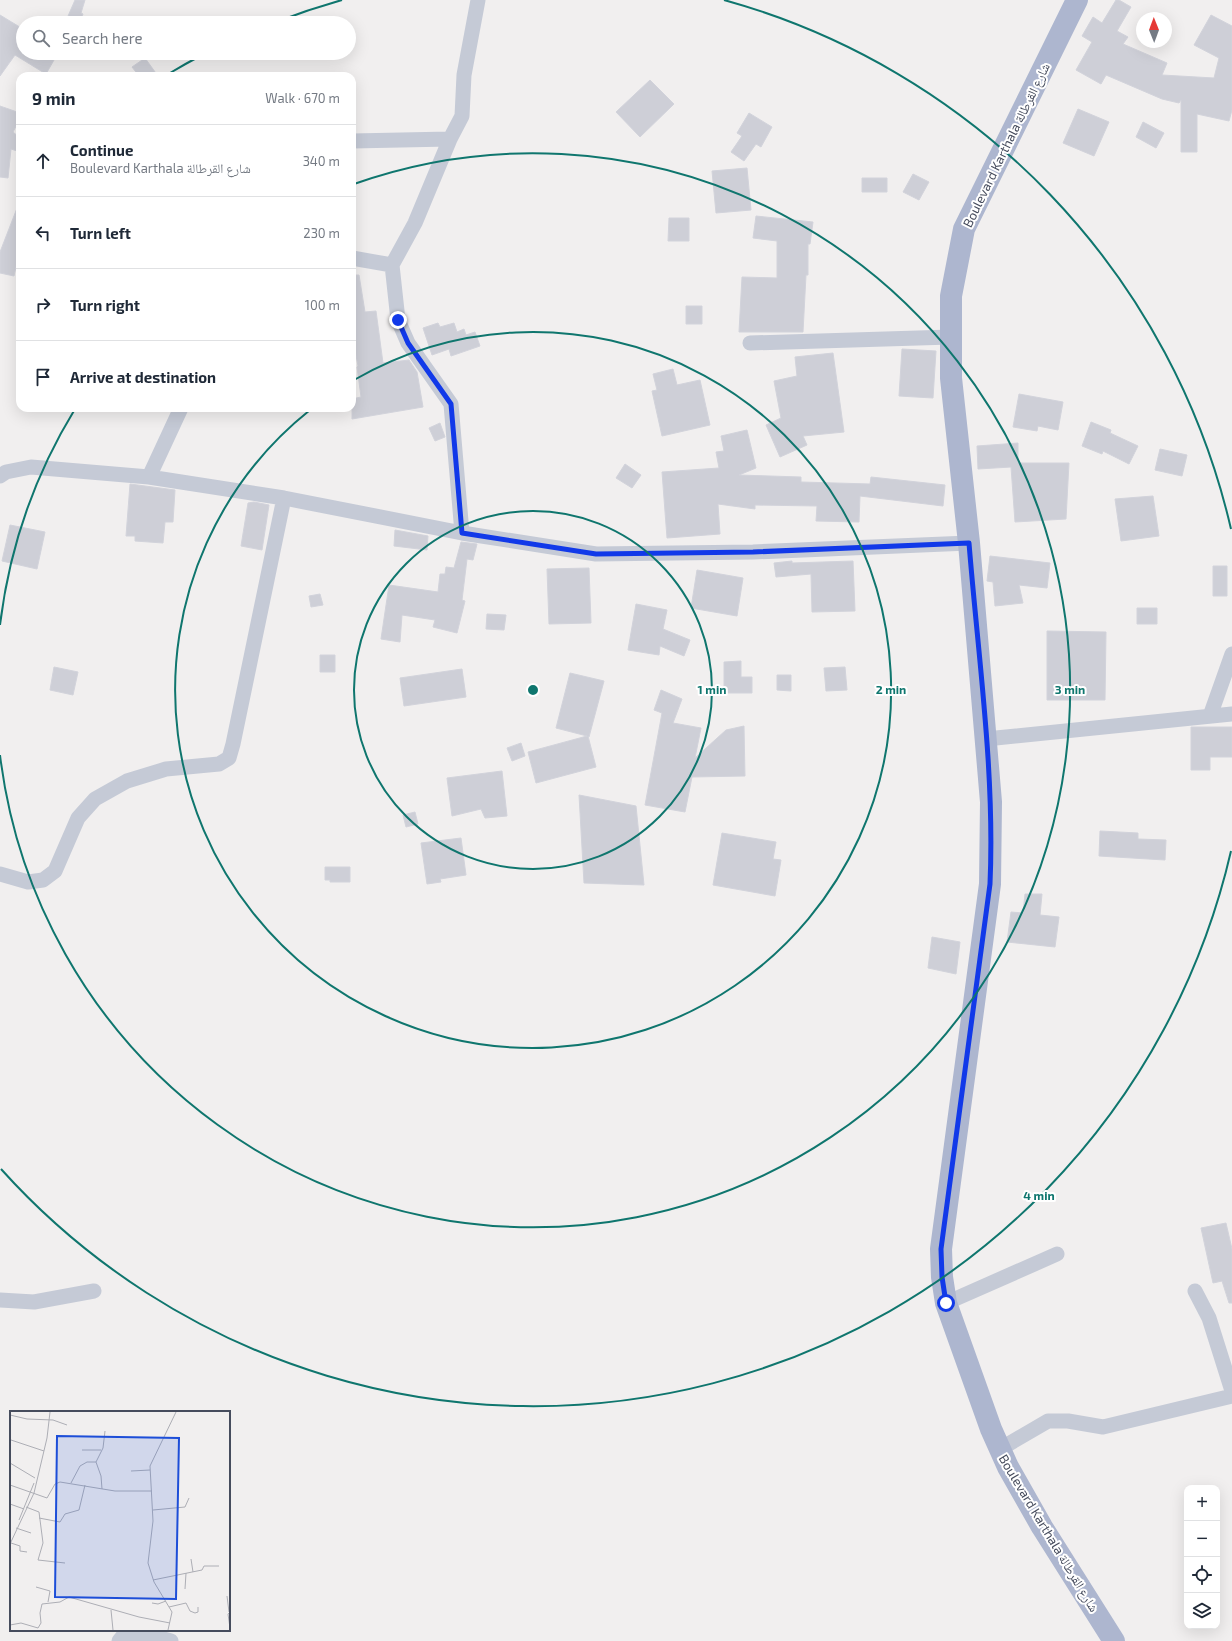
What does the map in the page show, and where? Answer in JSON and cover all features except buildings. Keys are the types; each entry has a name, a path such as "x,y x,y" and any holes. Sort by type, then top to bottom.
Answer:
{"main road":[{"name":"Boulevard Karthala شارع القرطالة","path":"1077,0 964,229 951,296 950,378 969,543 991,802 990,884 941,1249 942,1277 946,1303 991,1429 1008,1467 1042,1527 1114,1641"}],"street":[{"path":"462,533 451,404 408,343 398,320 392,265 415,223 450,139 462,116 464,75 478,0"},
{"path":"356,141 383,139 450,139"},
{"path":"356,259 392,265"},
{"path":"750,343 951,337"},
{"path":"149,477 179,412"},
{"path":"0,476 6,472 30,467 149,477 284,498 462,533 596,554 753,552 969,543"},
{"path":"0,874 28,882 43,880 55,871 78,818 95,799 127,781 166,768 219,764 229,758 284,498"},
{"path":"1210,716 1232,654"},
{"path":"986,739 1232,714"},
{"path":"946,1303 1057,1254"},
{"path":"0,1300 34,1302 94,1291"},
{"path":"1194,1291 1209,1318 1232,1392"},
{"path":"1000,1449 1048,1421 1068,1421 1103,1427 1232,1396"},
{"path":"119,1641 123,1636 149,1635 171,1641"}],"route":[{"path":"398,320 408,343 451,404 462,533 596,554 647,552 753,552 969,543 991,802 991,854 990,884 941,1249 942,1277 946,1303"}]}
